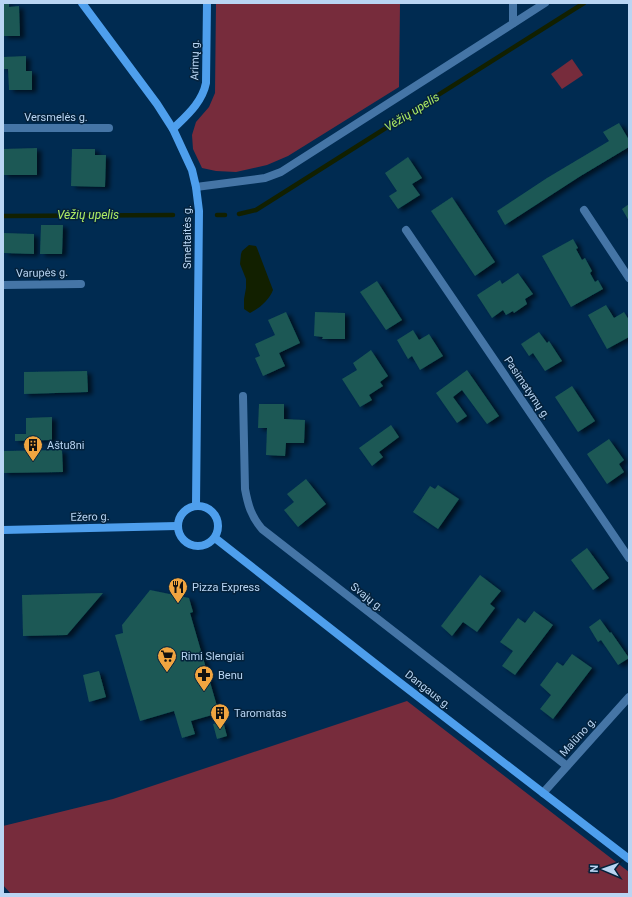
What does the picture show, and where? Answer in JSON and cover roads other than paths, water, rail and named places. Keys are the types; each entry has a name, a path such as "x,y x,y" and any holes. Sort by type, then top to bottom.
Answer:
{"main road":[{"name":"Smeltaitės g.","path":"82,3 157,104 173,129 192,170 196,187 199,211 196,506"},
{"name":"Arimų g.","path":"173,129 196,105 205,90 207,3"},
{"path":"196,506 204,506 211,510 216,516 218,523 218,531 215,538 203,546 188,544 182,540 177,526 179,518 183,512 196,506"},
{"name":"Ežero g.","path":"3,530 177,526"},
{"name":"Dangaus g.","path":"215,538 629,859"}],"street":[{"path":"513,3 513,23"},
{"path":"196,187 265,178 281,172 545,3"},
{"name":"Versmelės g.","path":"3,128 108,128"},
{"path":"584,210 629,278"},
{"name":"Pasimatymų g.","path":"406,230 629,558"},
{"name":"Varupės g.","path":"3,285 80,284"},
{"name":"Svajų g.","path":"243,396 245,489 251,512 255,521 262,529 567,766"},
{"name":"Malūno g.","path":"543,792 629,697"}],"waterway":[{"name":"Vėžių upelis","path":"239,214 256,210 584,3"},
{"name":"Vėžių upelis","path":"3,216 173,215"},
{"name":"Vėžių upelis","path":"217,215 225,215"}],"place":[{"name":"Aštu8ni","path":"33,462"},
{"name":"Pizza Express","path":"178,604"},
{"name":"Rimi Slengiai","path":"167,673"},
{"name":"Benu","path":"204,692"},
{"name":"Taromatas","path":"220,730"}]}
